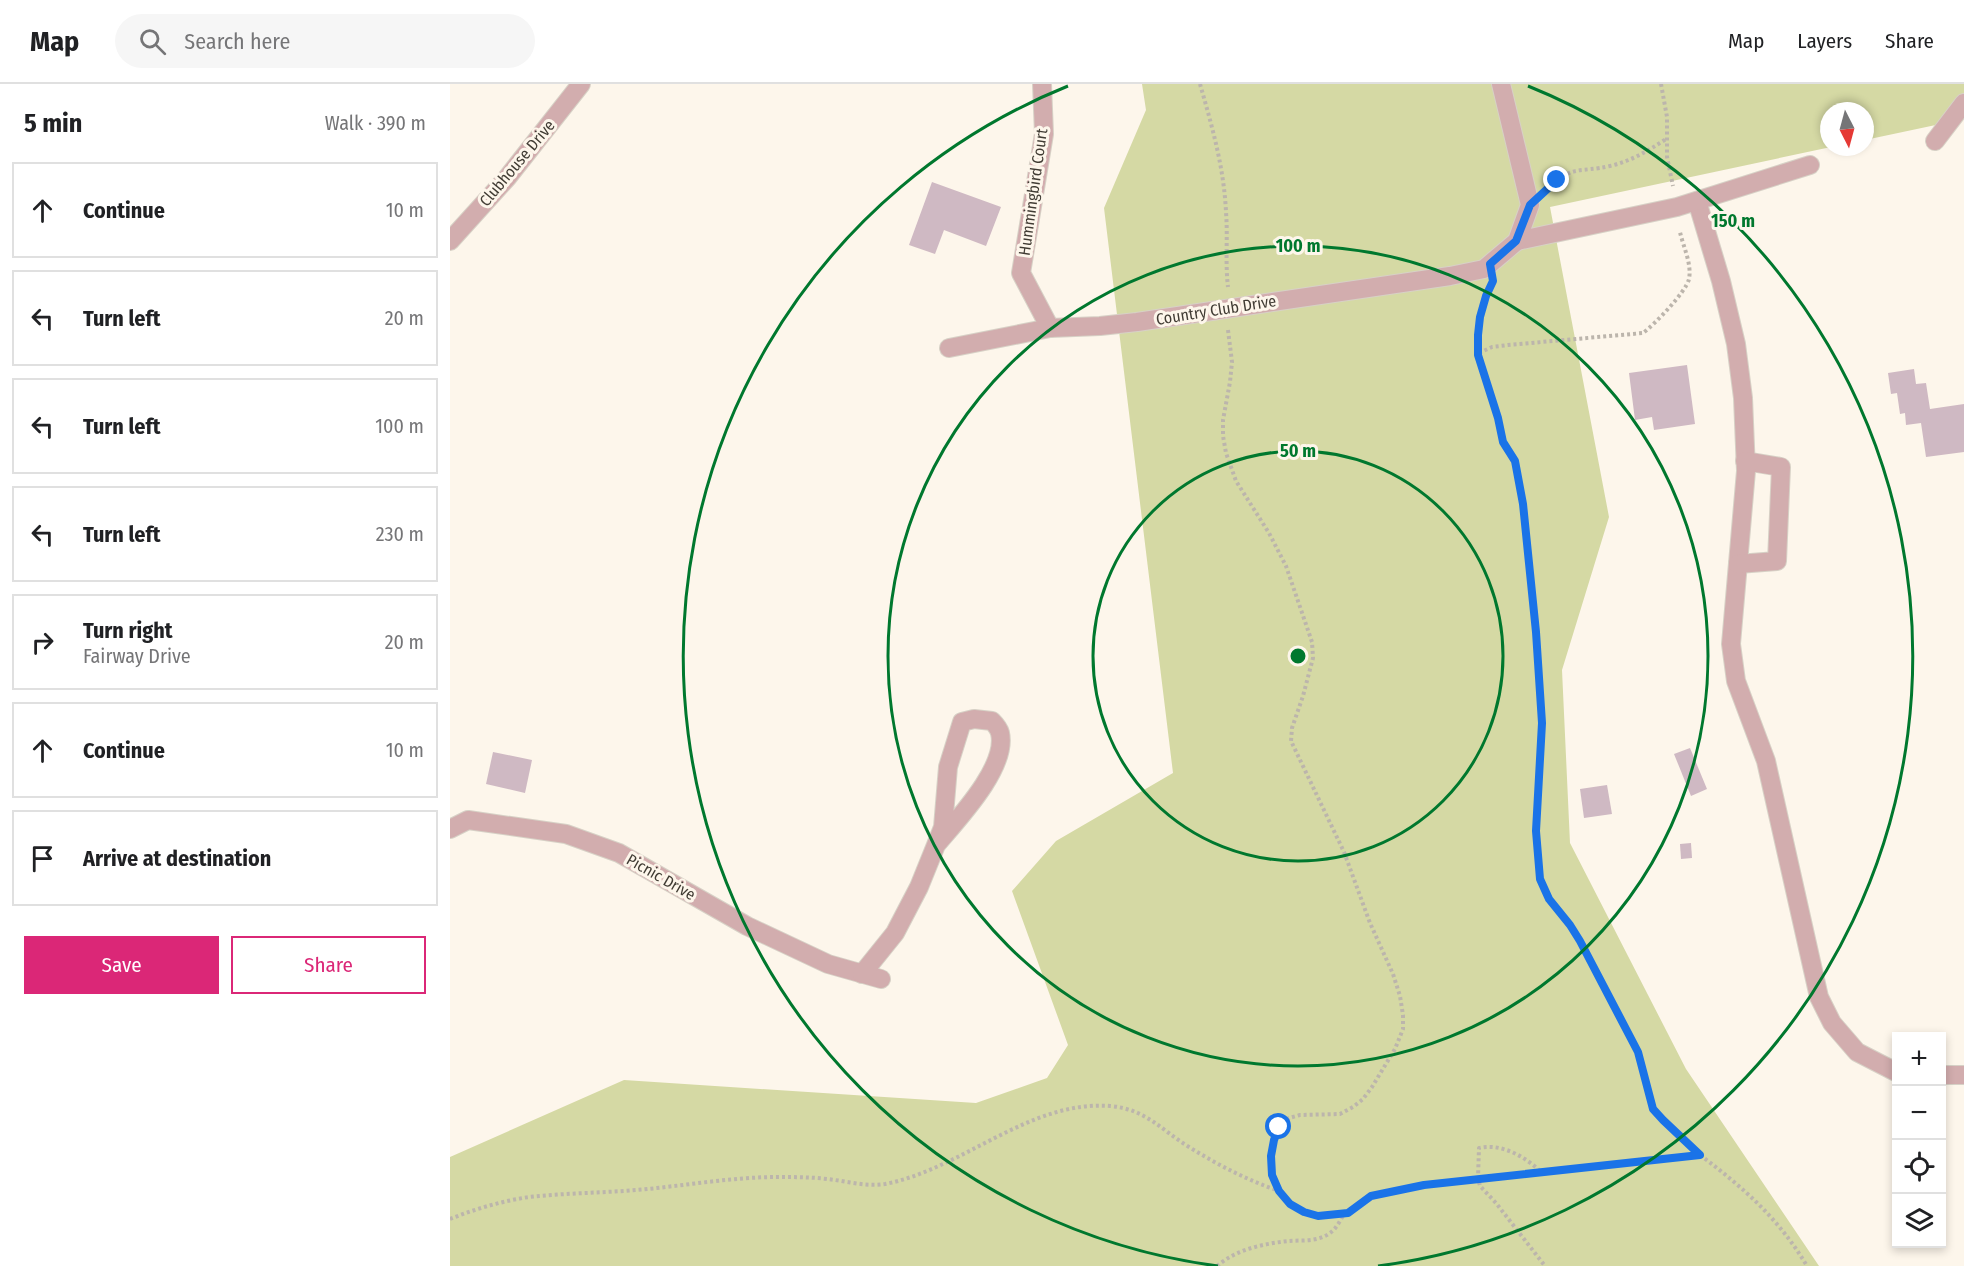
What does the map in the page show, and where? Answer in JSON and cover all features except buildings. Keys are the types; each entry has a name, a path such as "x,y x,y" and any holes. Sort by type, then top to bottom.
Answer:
{"street":[{"name":"Clubhouse Drive","path":"450,241 507,178 581,84"},
{"name":"Hummingbird Court","path":"1042,84 1044,134 1021,273 1050,328"},
{"path":"1487,266 1516,241 1530,205 1501,84"},
{"path":"1935,141 1964,103"},
{"path":"1516,241 1677,207 1810,165"},
{"path":"1697,201 1721,281 1736,344 1743,398 1745,461 1731,644 1736,681 1766,761 1819,997 1832,1023 1857,1052 1892,1070"},
{"name":"Country Club Drive","path":"949,348 1050,328 1100,326 1450,276 1487,266"},
{"path":"1738,564 1777,561 1781,467 1745,461"},
{"path":"862,974 895,933 919,887 936,845 943,826 948,766 962,722 974,719 992,721 1000,732 999,751 983,789 936,845"},
{"name":"Picnic Drive","path":"450,829 468,820 566,834 619,853 747,926 828,964 881,979"},
{"path":"1946,1075 1964,1075"}],"path":[{"path":"1200,84 1220,161 1226,211 1226,271 1229,295 1227,321 1232,362 1223,420 1226,453 1236,481 1269,533 1286,566 1312,642 1313,658 1304,696 1292,729 1291,741 1344,852 1370,923 1393,974 1403,1015 1403,1029 1395,1049 1363,1099 1340,1114 1294,1116 1288,1118 1279,1127 1271,1156 1272,1175 1279,1191 1290,1204 1304,1212 1318,1216 1344,1214 1371,1196 1424,1185 1700,1155"},
{"path":"1478,353 1485,349 1508,345 1643,333 1653,326 1689,280 1689,267 1683,249 1667,157 1667,117 1661,84"},
{"path":"1530,205 1565,174 1575,170 1627,161 1641,155 1666,138"},
{"path":"1487,266 1493,281 1480,317 1478,353 1503,442 1515,461 1523,504 1536,632 1542,723 1536,831 1540,879 1549,899 1580,941 1638,1052 1653,1109 1700,1155 1737,1185 1779,1225 1807,1266"},
{"path":"450,1219 527,1197 627,1191 749,1179 808,1178 874,1186 924,1174 1008,1132 1046,1116 1088,1106 1122,1107 1144,1115 1188,1147 1218,1164 1279,1191"},
{"path":"1541,1171 1498,1146 1479,1148 1480,1186 1545,1266"},
{"path":"1217,1266 1246,1249 1321,1238 1337,1226 1344,1214"}],"green space":[{"path":"1142,84 1964,84 1964,119 1874,138 1874,102 1820,102 1820,149 1550,207 1609,517 1562,670 1570,843 1686,1069 1819,1266 450,1266 450,1157 624,1080 976,1103 1047,1078 1068,1045 1012,891 1056,841 1173,773 1104,208 1146,110"}],"route":[{"path":"1279,1127 1271,1156 1272,1175 1279,1191 1290,1204 1304,1212 1318,1216 1348,1213 1371,1196 1424,1185 1700,1155 1653,1109 1638,1052 1580,941 1549,899 1540,879 1536,831 1542,723 1536,632 1523,504 1515,461 1503,442 1498,418 1482,373 1478,355 1478,335 1480,317 1493,281 1490,264 1516,241 1530,205 1557,180"}]}
